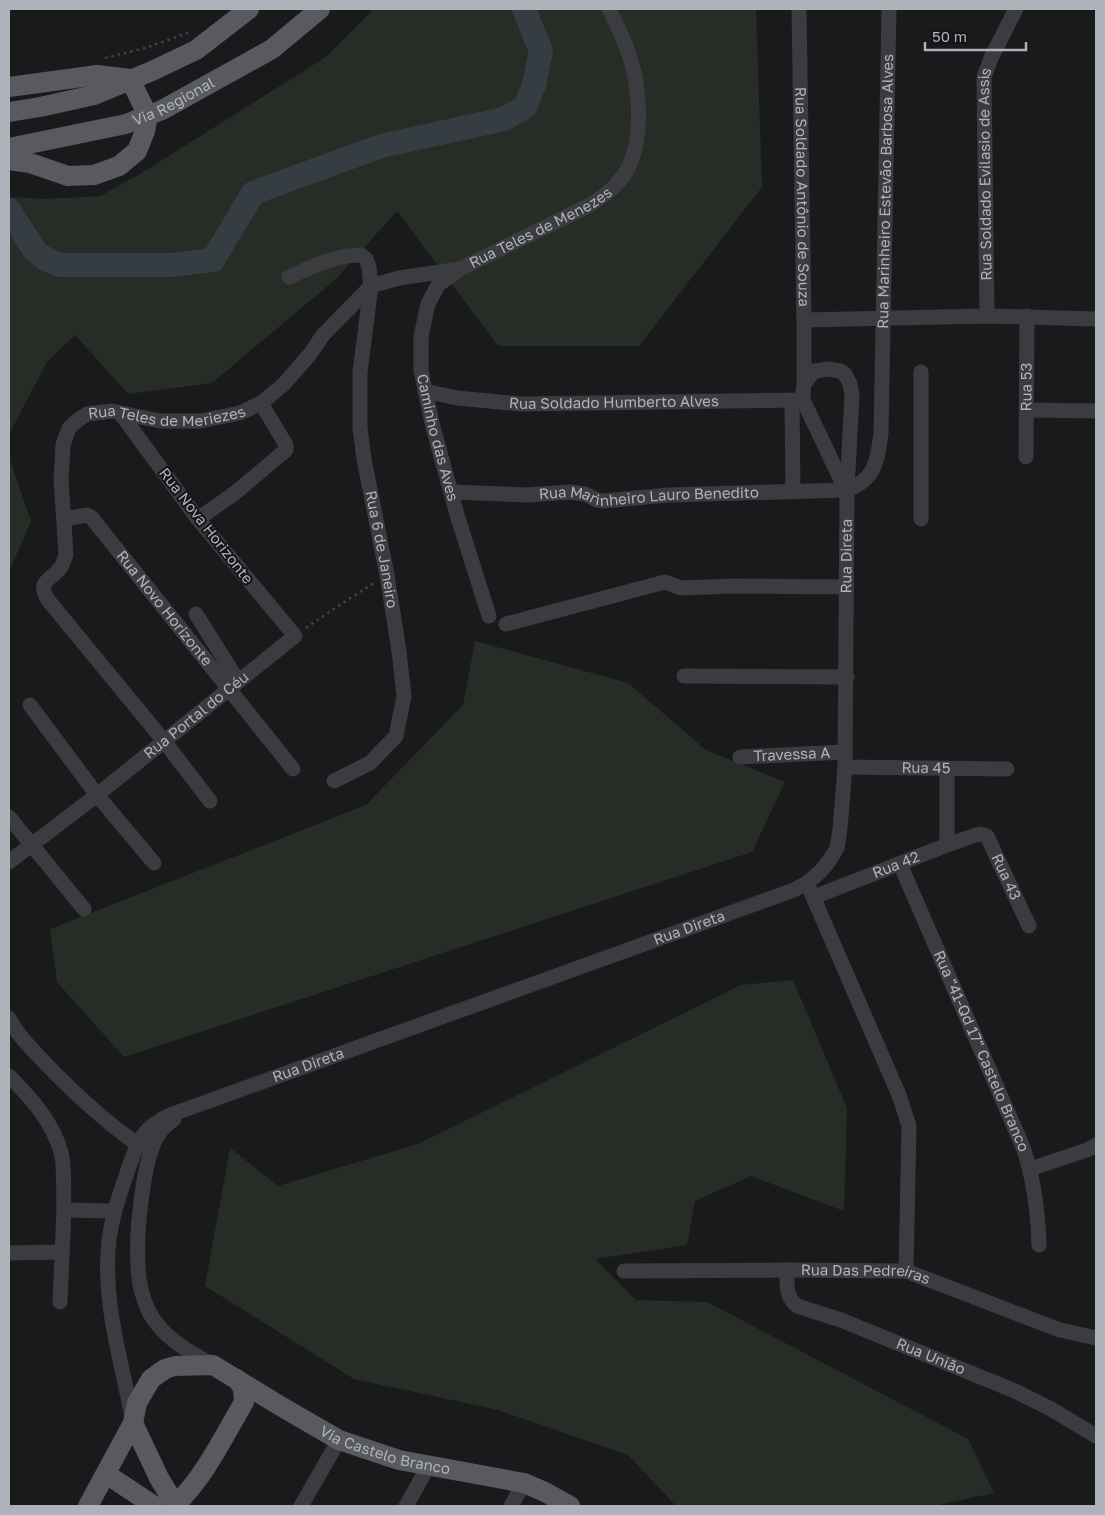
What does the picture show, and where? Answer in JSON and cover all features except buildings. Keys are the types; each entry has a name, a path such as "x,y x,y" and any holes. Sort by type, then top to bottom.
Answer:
{"main road":[{"path":"9,112 94,95 152,71 196,50 249,9"},
{"name":"Via Regional","path":"9,148 126,124 162,110 272,49 320,9"},
{"path":"9,87 97,75 130,79"},
{"path":"9,160 30,163 68,176 94,176 119,166 137,151 145,131 148,116 130,79"},
{"path":"88,1506 133,1423 137,1403 151,1379 165,1369 187,1365 214,1364"},
{"name":"Via Castelo Branco","path":"214,1364 339,1440 398,1460 524,1483 570,1506"},
{"path":"106,1474 151,1506 175,1506 197,1480 244,1402 245,1396 242,1386 237,1379"},
{"path":"133,1423 175,1506"}],"street":[{"name":"Rua Teles de Menezes","path":"310,354 323,335 372,286 399,278 460,269 588,206 606,194 621,179 632,161 637,140 636,80 629,54 610,9"},
{"name":"Rua Soldado Antônio de Souza","path":"799,9 804,384"},
{"name":"Rua Marinheiro Estevão Barbosa Alves","path":"847,490 861,485 872,473 882,434 889,9"},
{"name":"Rua Soldado Evilasio de Assis","path":"986,316 984,77 991,58 1016,9"},
{"name":"Rua 6 de Janeiro","path":"289,277 332,260 351,255 361,255 366,259 372,286 360,372 360,428 399,651 404,696 396,736 370,763 334,781"},
{"name":"Caminho das Aves","path":"460,269 442,281 428,304 421,336 421,370 433,427 489,616"},
{"path":"804,320 986,316 1096,319"},
{"name":"Rua 53","path":"1026,457 1027,316"},
{"name":"Rua Teles de Meriezes","path":"164,741 44,593 45,581 61,566 66,555 61,478 63,444 69,428 87,414 112,411 160,421 200,421 240,413 261,404 283,385 310,354"},
{"name":"Rua Direta","path":"133,1423 109,1296 109,1240 114,1211 129,1166 138,1144 147,1129 170,1115 794,890 807,883 822,870 837,848 845,759 847,490 852,395 846,374 829,369 814,371 804,384 798,400 847,490"},
{"path":"921,372 921,519"},
{"name":"Rua Soldado Humberto Alves","path":"425,391 457,398 520,404 798,400"},
{"path":"793,492 798,400"},
{"path":"198,519 235,493 286,450 286,445 261,404"},
{"path":"1027,410 1096,411"},
{"name":"Rua Nova Horizonte","path":"121,414 198,519 294,636"},
{"name":"Rua Marinheiro Lauro Benedito","path":"451,492 528,495 570,492 585,494 604,502 668,495 847,490"},
{"name":"Rua Novo Horizonte","path":"64,519 91,516 233,685 293,769"},
{"path":"506,624 665,582 681,588 733,586 847,587"},
{"path":"196,614 233,685"},
{"name":"Rua Portal do Céu","path":"9,862 96,795 294,636"},
{"path":"684,676 847,677"},
{"path":"30,705 96,795 154,863"},
{"path":"164,741 210,801"},
{"name":"Travessa A","path":"740,756 845,759"},
{"name":"Rua 45","path":"845,759 947,769 1007,769"},
{"path":"947,769 947,845"},
{"path":"9,816 84,909"},
{"name":"Rua 42","path":"814,898 979,834"},
{"name":"Rua 43","path":"979,834 987,836 1029,926"},
{"name":"Rua \"41-Qd 17\" Castelo Branco","path":"900,864 1019,1138 1030,1168 1038,1208 1039,1245"},
{"path":"807,883 899,1095 909,1126 906,1271"},
{"path":"9,1018 25,1041 78,1098 106,1122 138,1144"},
{"path":"9,1076 40,1109 52,1130 61,1153 64,1210 60,1302"},
{"name":"Rua Direta","path":"191,1108 169,1123 160,1132 153,1144 140,1216 138,1263 144,1299 149,1312 161,1328 188,1352 214,1364"},
{"path":"1030,1168 1093,1152"},
{"path":"129,1166 146,1176"},
{"path":"64,1210 114,1211"},
{"path":"9,1253 62,1252"},
{"name":"Rua União","path":"787,1270 787,1294 797,1306 841,1320 1015,1392 1051,1409 1096,1436"},
{"name":"Rua Das Pedreiras","path":"624,1271 906,1271 1060,1330 1096,1338"},
{"path":"301,1506 339,1440"},
{"path":"406,1506 429,1465"},
{"path":"511,1506 524,1483"}],"path":[{"path":"96,60 145,48 191,32"},
{"path":"294,636 386,575"}],"shaded area":[{"path":"374,9 756,9 762,187 639,346 498,346 397,211 336,279 212,383 128,394 75,335 47,362 9,434 9,197 44,199 100,196 140,174 326,57"},
{"path":"9,457 31,521 9,572"},
{"path":"475,641 628,683 706,750 785,782 752,852 124,1057 57,982 50,929 366,805 463,705"},
{"path":"793,980 847,1108 844,1211 751,1176 695,1201 687,1245 595,1259 636,1300 707,1302 968,1439 994,1493 933,1506 676,1506 628,1455 498,1410 354,1379 205,1286 230,1148 278,1186 418,1144 741,985"}],"waterway":[{"path":"9,210 35,251 47,260 60,265 171,265 213,260 253,193 381,146 504,119 525,107 534,85 541,51 524,9"}]}
